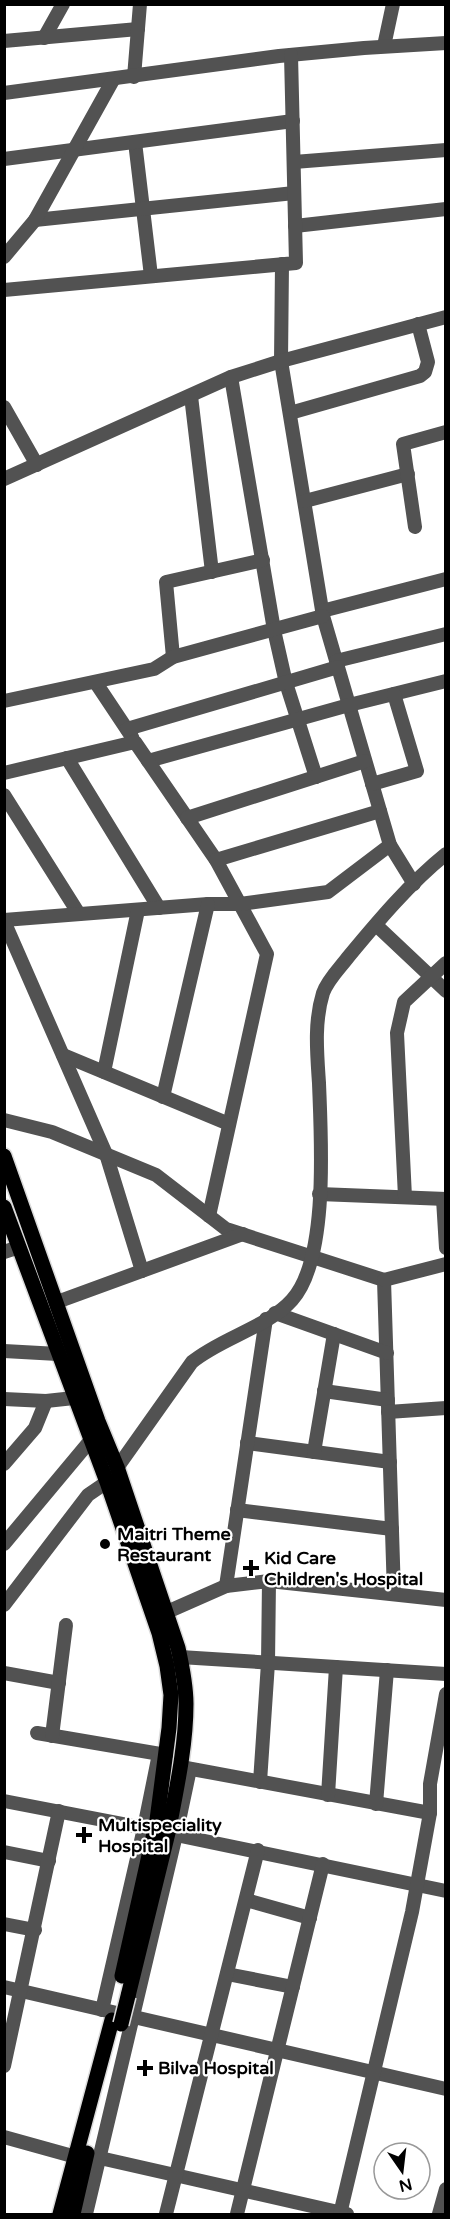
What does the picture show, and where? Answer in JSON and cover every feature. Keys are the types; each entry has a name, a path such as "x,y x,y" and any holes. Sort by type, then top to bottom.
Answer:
{"main road":[{"path":"4,1156 98,1420 117,1467 166,1612 180,1657 186,1702 185,1768 117,2018 60,2214"},
{"path":"4,1207 12,1249 58,1354 107,1482 159,1634 167,1666 171,1695 162,1755 157,1820 123,1995"},
{"path":"73,2214 117,2018"}],"street":[{"path":"44,38 63,4"},
{"path":"134,77 140,4"},
{"path":"384,46 393,4"},
{"path":"4,41 138,29"},
{"path":"4,93 291,55 446,43"},
{"path":"4,290 296,263 291,55"},
{"path":"4,257 34,220 113,80"},
{"path":"4,159 293,121"},
{"path":"135,142 151,276"},
{"path":"294,162 446,150"},
{"path":"34,220 294,193"},
{"path":"295,226 446,209"},
{"path":"282,264 281,361 322,614 390,845 414,884"},
{"path":"4,479 231,377 446,316"},
{"path":"290,413 420,376 425,372 428,363 418,324"},
{"path":"231,377 274,630 286,683 316,777"},
{"path":"191,396 212,572"},
{"path":"4,407 37,465"},
{"path":"415,527 403,444 446,432"},
{"path":"305,501 408,474"},
{"path":"173,657 166,582 263,560"},
{"path":"4,701 154,669 173,657 446,579"},
{"path":"127,729 446,633"},
{"path":"148,761 349,705 446,681"},
{"path":"96,683 216,860 267,954 209,1216"},
{"path":"372,784 417,771 394,694"},
{"path":"4,773 135,742"},
{"path":"67,758 159,908"},
{"path":"187,818 365,761"},
{"path":"4,795 79,914"},
{"path":"216,860 380,811"},
{"path":"142,1271 106,1154 4,921 208,904 240,904 328,892 390,845"},
{"path":"4,1605 88,1495 107,1482 192,1362 207,1349 271,1316 291,1300 307,1276 315,1246 319,1194 320,1129 317,1033 323,992 329,981 376,925 446,854"},
{"path":"163,1096 208,904"},
{"path":"104,1072 138,910"},
{"path":"376,925 446,991"},
{"path":"405,1197 398,1033 405,1002 446,963"},
{"path":"63,1055 229,1124"},
{"path":"4,1120 52,1132 156,1175 226,1229 384,1280 446,1264"},
{"path":"319,1194 444,1199 446,1248"},
{"path":"57,1302 243,1234"},
{"path":"384,1280 394,1594"},
{"path":"271,1316 334,1334 387,1353"},
{"path":"226,1586 247,1443 271,1316"},
{"path":"314,1452 334,1334"},
{"path":"4,1351 58,1354"},
{"path":"324,1391 388,1406 446,1408"},
{"path":"4,1399 46,1401 74,1398"},
{"path":"4,1464 34,1428 46,1401"},
{"path":"4,1544 90,1441"},
{"path":"247,1443 390,1462"},
{"path":"237,1510 392,1529"},
{"path":"166,1612 226,1586 269,1581 446,1600"},
{"path":"260,1782 268,1663 269,1581"},
{"path":"52,1736 66,1625"},
{"path":"180,1657 446,1674"},
{"path":"328,1795 336,1667"},
{"path":"376,1804 387,1670"},
{"path":"4,1673 58,1683"},
{"path":"100,2158 342,2214 412,1912 430,1813 430,1784 442,1732 446,1694"},
{"path":"37,1733 162,1755 144,1828 100,2158 86,2214"},
{"path":"117,2018 176,1834 185,1768 430,1813"},
{"path":"430,1784 446,1786"},
{"path":"4,1801 144,1828"},
{"path":"4,2066 59,1811"},
{"path":"176,1834 446,1891"},
{"path":"166,2214 258,1850"},
{"path":"4,1852 49,1861"},
{"path":"237,2214 323,1864"},
{"path":"246,1900 310,1918"},
{"path":"4,1924 35,1929"},
{"path":"227,1974 293,1987"},
{"path":"4,1986 117,2018 211,2036 446,2089"},
{"path":"4,2137 76,2157"},
{"path":"439,2214 446,2189"}],"place":[{"name":"Maitri Theme Restaurant","path":"105,1544"},
{"name":"Kid Care Children's Hospital","path":"251,1568"},
{"name":"Multispeciality Hospital","path":"84,1835"},
{"name":"Bilva Hospital","path":"145,2068"}]}
